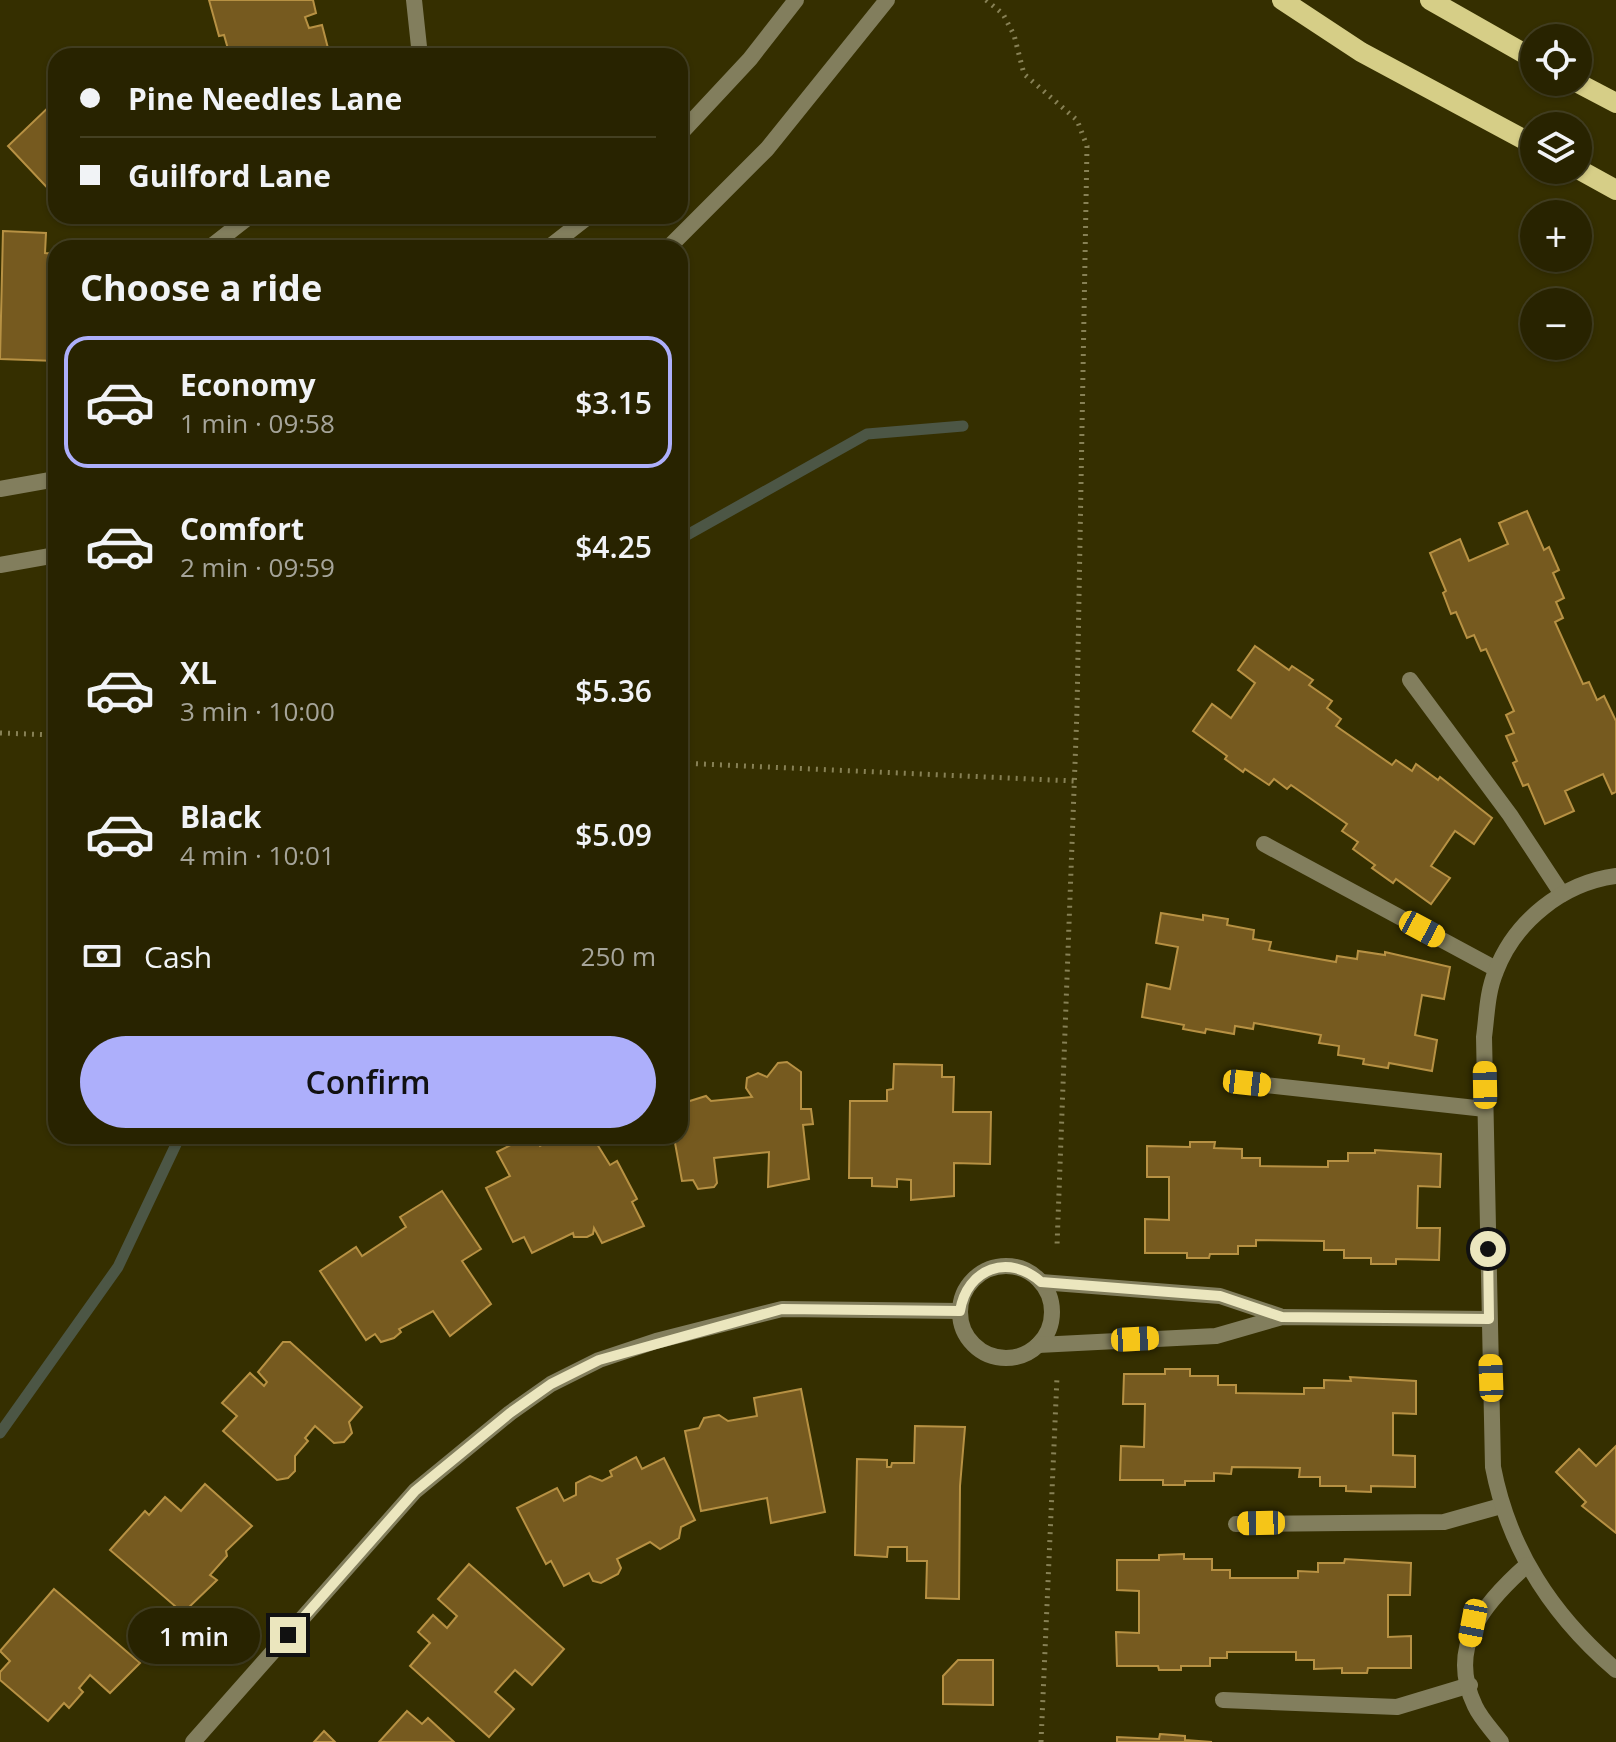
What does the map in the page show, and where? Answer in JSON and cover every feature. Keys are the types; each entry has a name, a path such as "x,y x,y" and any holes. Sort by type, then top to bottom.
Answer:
{"main road":[{"path":"1282,0 1361,52 1520,137"},
{"path":"1430,0 1520,51"},
{"path":"1592,90 1616,103"},
{"path":"1592,177 1616,190"}],"street":[{"path":"414,0 419,48"},
{"path":"688,125 750,59 796,0"},
{"path":"676,240 767,149 887,0"},
{"path":"219,240 240,224"},
{"path":"558,240 579,224"},
{"path":"0,489 48,480"},
{"path":"0,565 48,556"},
{"path":"1410,680 1510,815 1562,894"},
{"path":"1264,844 1496,969"},
{"path":"1616,876 1601,878 1562,894 1528,921 1496,969 1484,1037 1493,1467 1501,1506 1527,1565 1565,1621 1616,1670"},
{"path":"1247,1083 1485,1109"},
{"path":"1018,1267 1041,1282 1049,1293 1052,1321 1038,1345 1026,1354 995,1357 969,1340 960,1311 968,1285 990,1268 1018,1267"},
{"path":"1041,1282 1220,1296 1282,1317"},
{"path":"193,1742 415,1491 551,1384 599,1360 642,1346 782,1309 960,1311"},
{"path":"1038,1345 1216,1336 1282,1317 1489,1319"},
{"path":"1236,1524 1444,1522 1501,1506"},
{"path":"1501,1742 1475,1706 1465,1666 1473,1623 1497,1591 1527,1565"},
{"path":"1223,1700 1397,1707 1470,1685"}],"path":[{"path":"986,0 1003,14 1014,35 1024,74 1077,120 1087,146 1074,781 1057,1246"},
{"path":"0,733 48,735"},
{"path":"688,763 1074,781"},
{"path":"1041,1742 1057,1377"}],"building":[{"path":"209,0 313,0 316,13 305,17 309,28 322,25 328,48 228,48 224,35 219,36"},
{"path":"48,108 48,188 8,146"},
{"path":"3,231 46,233 48,361 0,359"},
{"path":"1527,511 1544,550 1549,547 1559,570 1553,573 1564,598 1556,602 1563,618 1555,622 1583,684 1589,682 1597,700 1604,696 1616,721 1616,792 1612,794 1603,774 1565,791 1574,811 1545,824 1528,784 1523,786 1513,763 1517,761 1506,736 1514,733 1506,715 1514,711 1486,649 1481,651 1474,635 1467,638 1456,612 1451,614 1443,593 1446,591 1430,553 1460,539 1469,561 1508,544 1499,523"},
{"path":"1255,646 1289,670 1292,666 1313,680 1309,685 1332,701 1327,708 1341,719 1336,726 1392,765 1396,760 1412,771 1416,764 1438,780 1440,777 1492,818 1474,844 1455,831 1431,866 1450,878 1431,904 1396,879 1393,883 1372,868 1375,865 1353,849 1358,842 1342,831 1347,824 1291,785 1287,789 1274,779 1269,785 1245,769 1243,772 1193,731 1212,704 1231,718 1255,683 1238,670"},
{"path":"1161,913 1203,920 1203,915 1228,919 1227,925 1254,930 1253,939 1271,942 1269,950 1336,962 1337,956 1357,959 1358,951 1385,955 1385,952 1450,967 1444,999 1422,995 1415,1035 1437,1040 1432,1071 1389,1063 1388,1068 1363,1064 1364,1059 1338,1055 1339,1046 1319,1043 1321,1035 1254,1023 1253,1029 1235,1026 1234,1034 1206,1029 1205,1033 1183,1029 1184,1025 1142,1017 1147,984 1170,989 1178,947 1156,943"},
{"path":"787,1062 801,1072 801,1109 811,1109 813,1124 803,1125 809,1179 768,1187 769,1152 714,1158 717,1183 714,1187 698,1189 693,1180 682,1181 675,1144 688,1144 688,1102 706,1096 711,1101 752,1097 746,1088 747,1078 758,1073 767,1077 778,1063"},
{"path":"894,1064 942,1065 942,1077 954,1077 953,1112 991,1112 990,1164 954,1163 954,1196 911,1200 911,1180 897,1179 897,1187 872,1186 872,1178 849,1178 850,1101 887,1101 887,1090 893,1089"},
{"path":"1190,1142 1215,1142 1214,1148 1242,1149 1242,1158 1260,1158 1260,1166 1328,1167 1328,1161 1348,1161 1348,1153 1375,1153 1375,1150 1441,1154 1440,1187 1418,1186 1417,1228 1440,1228 1439,1260 1396,1259 1396,1264 1371,1264 1371,1258 1344,1258 1344,1250 1324,1250 1324,1241 1256,1240 1256,1246 1238,1246 1238,1254 1210,1254 1209,1258 1187,1258 1187,1253 1145,1253 1145,1219 1169,1220 1169,1177 1147,1177 1147,1146 1190,1147"},
{"path":"512,1144 597,1144 610,1165 617,1161 637,1199 632,1202 644,1226 602,1243 594,1228 593,1234 587,1237 574,1237 573,1233 532,1253 524,1237 513,1242 486,1188 510,1176 497,1152"},
{"path":"442,1191 481,1249 462,1261 491,1304 450,1336 433,1311 399,1329 401,1332 394,1338 381,1342 375,1334 366,1340 320,1271 356,1247 362,1256 406,1227 400,1217"},
{"path":"283,1342 290,1342 362,1407 349,1422 352,1433 344,1442 334,1443 315,1426 305,1438 308,1441 295,1456 295,1471 288,1478 277,1480 223,1431 237,1416 222,1403 250,1373 264,1386 267,1382 258,1372"},
{"path":"1165,1369 1190,1369 1190,1376 1218,1376 1218,1385 1236,1385 1236,1393 1304,1394 1304,1388 1324,1388 1324,1380 1351,1381 1350,1377 1416,1381 1416,1414 1393,1413 1393,1455 1415,1456 1415,1487 1371,1486 1371,1492 1346,1491 1346,1486 1320,1486 1320,1477 1299,1477 1300,1468 1232,1467 1231,1474 1214,1473 1214,1481 1185,1481 1185,1485 1163,1485 1163,1480 1120,1480 1121,1446 1144,1447 1145,1404 1123,1404 1124,1374 1165,1374"},
{"path":"801,1389 825,1512 771,1523 767,1498 701,1511 685,1431 699,1428 704,1418 719,1415 728,1421 757,1416 754,1398"},
{"path":"915,1426 965,1427 960,1486 959,1599 926,1598 927,1561 907,1561 907,1547 888,1547 887,1557 855,1555 857,1459 887,1460 887,1467 891,1467 892,1463 914,1463"},
{"path":"1616,1446 1616,1533 1582,1506 1586,1502 1556,1472 1579,1449 1596,1466"},
{"path":"636,1457 642,1469 664,1458 695,1520 681,1527 679,1538 660,1549 650,1542 617,1559 621,1568 618,1574 601,1583 593,1581 589,1573 564,1586 551,1561 546,1564 517,1508 557,1488 564,1501 576,1495 576,1483 590,1476 602,1481 612,1476 610,1471"},
{"path":"205,1484 252,1526 226,1551 227,1556 210,1575 217,1580 183,1613 110,1550 145,1511 149,1515 165,1497 181,1511"},
{"path":"1184,1554 1184,1559 1212,1559 1212,1570 1230,1570 1230,1578 1298,1578 1298,1571 1318,1572 1318,1563 1344,1563 1345,1559 1411,1563 1410,1595 1388,1595 1388,1637 1411,1636 1411,1668 1368,1668 1367,1673 1342,1673 1342,1668 1314,1669 1314,1660 1296,1660 1296,1652 1227,1652 1227,1658 1210,1658 1210,1666 1181,1666 1181,1670 1159,1670 1158,1666 1117,1666 1116,1632 1139,1633 1139,1591 1117,1590 1117,1560 1159,1560 1159,1555"},
{"path":"469,1564 564,1649 532,1685 515,1670 495,1692 514,1709 489,1737 410,1666 430,1643 418,1632 433,1615 447,1628 457,1616 438,1599"},
{"path":"54,1589 140,1663 110,1693 90,1675 79,1688 83,1692 69,1708 64,1703 48,1721 0,1680 0,1672 10,1661 0,1651"},
{"path":"958,1660 993,1660 993,1705 943,1704 943,1676"},
{"path":"407,1711 422,1724 428,1718 454,1742 379,1742"},
{"path":"324,1731 335,1742 314,1742"},
{"path":"1160,1734 1212,1742 1117,1742 1117,1737 1159,1739"}],"waterway":[{"path":"688,535 867,434 963,426"},
{"path":"0,1433 118,1267 176,1144"}],"route":[{"path":"288,1635 415,1491 510,1413 551,1384 599,1360 656,1341 782,1309 960,1311 968,1285 990,1268 1004,1266 1018,1267 1041,1282 1220,1296 1282,1317 1489,1319 1488,1249"}]}
